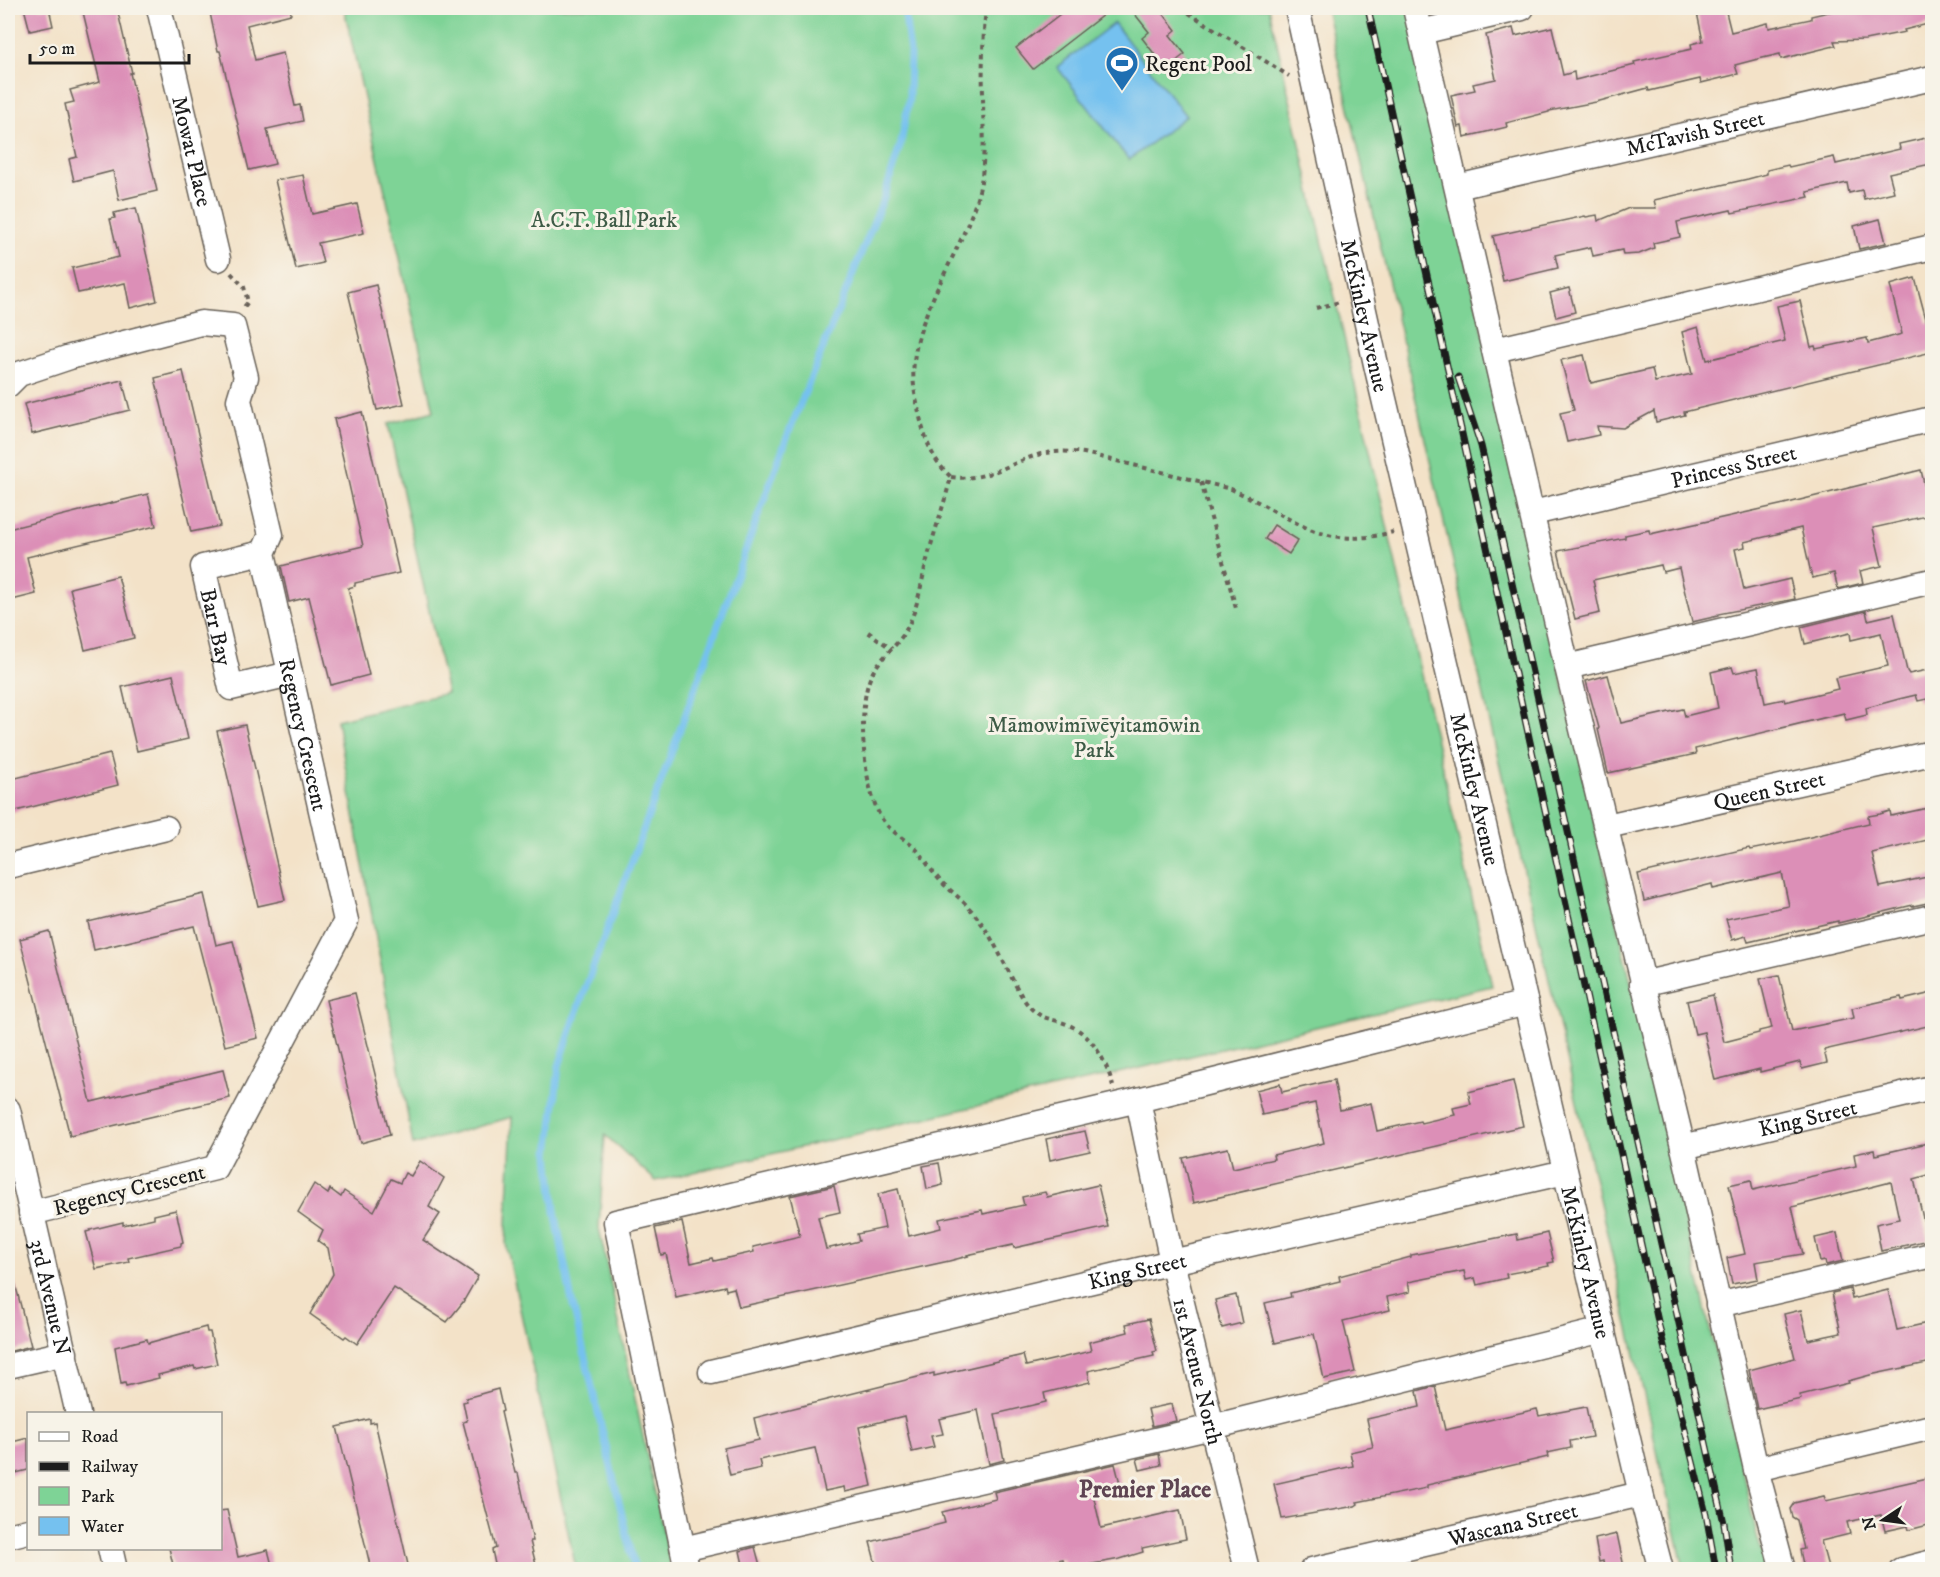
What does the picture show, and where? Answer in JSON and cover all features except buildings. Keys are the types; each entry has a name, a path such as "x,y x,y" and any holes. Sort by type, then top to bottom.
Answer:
{"street":[{"name":"Mowat Place","path":"159,8 218,260"},
{"name":"McKinley Avenue","path":"1297,8 1414,526 1641,1494 1661,1569"},
{"path":"1415,8 1567,667 1683,1147 1756,1469 1783,1569"},
{"path":"1421,32 1522,8"},
{"name":"McTavish Street","path":"1457,187 1932,78"},
{"path":"1495,350 1932,247"},
{"path":"8,385 19,374 70,357 201,323 233,326"},
{"name":"Regency Crescent","path":"22,1202 215,1168 346,921 263,553 271,535 239,400 246,377 233,326"},
{"name":"Princess Street","path":"1533,513 1932,419"},
{"name":"Barr Bay","path":"263,553 203,567 231,688 290,674"},
{"path":"1567,667 1932,581"},
{"name":"Queen Street","path":"1607,826 1932,753"},
{"path":"8,866 166,828"},
{"path":"1642,984 1932,917"},
{"path":"1526,1003 1127,1102 616,1222 685,1559 1603,1330"},
{"name":"King Street","path":"1683,1147 1932,1088"},
{"name":"1st Avenue North","path":"1127,1102 1172,1262 1247,1569"},
{"name":"3rd Avenue N","path":"8,1110 22,1202 65,1353 78,1412"},
{"name":"King Street","path":"711,1372 1172,1262 1565,1172"},
{"path":"1718,1305 1932,1255"},
{"path":"8,1366 65,1353"},
{"path":"1756,1469 1932,1426"},
{"name":"Wascana Street","path":"1312,1569 1641,1494"},
{"path":"8,1536 27,1531"},
{"path":"111,1550 116,1569"},
{"path":"1901,1569 1932,1562"}],"path":[{"path":"986,8 982,63 984,142 981,176 968,223 925,319 914,368 914,385 923,431 940,467 951,477 974,478 991,474 1040,455 1067,450 1231,489 1316,533 1335,537 1374,536 1414,526"},
{"path":"1182,9 1316,92"},
{"path":"218,260 244,287 248,302 233,326"},
{"path":"951,477 912,617 897,644 871,675 862,712 867,771 876,806 883,820 893,832 916,849 936,876 970,908 989,933 1027,1004 1046,1019 1071,1026 1085,1035 1127,1102"},
{"path":"1201,482 1237,612"},
{"path":"868,632 892,649"}],"green space":[{"path":"344,8 1269,8 1492,986 656,1181 605,1135 599,1228 671,1569 576,1569 506,1244 512,1117 413,1145 337,720 447,693 388,424 434,411"},
{"path":"1326,8 1409,8 1757,1536 1767,1569 1684,1569"}],"water":[{"name":"Regent Pool","path":"1114,23 1186,116 1129,160 1057,67"}],"waterway":[{"path":"635,1570 571,1297 555,1211 549,1154 559,1066 577,1011 787,437 884,197 901,143 909,98 910,52 904,8"}],"railway":[{"path":"1368,8 1659,1326 1706,1514 1716,1570"},
{"path":"1458,377 1481,446 1724,1523 1731,1570"}],"place":[{"name":"Regent Pool","path":"1122,92"}],"district":[{"name":"Premier Place","path":"1145,1489"}],"park label":[{"name":"A.C.T. Ball Park","path":"604,219"},
{"name":"Māmowimīwēyitamōwin Park","path":"1094,736"}]}
